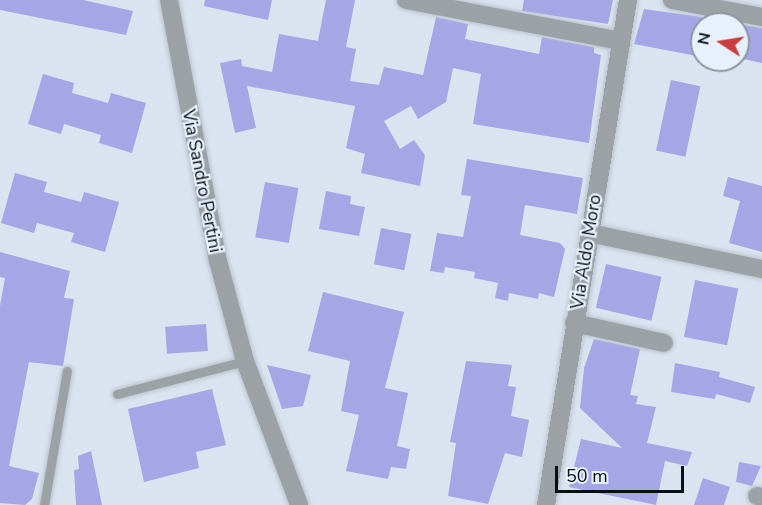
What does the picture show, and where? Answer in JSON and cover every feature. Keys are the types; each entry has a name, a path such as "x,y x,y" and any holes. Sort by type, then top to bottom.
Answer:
{"street":[{"name":"Via Sandro Pertini","path":"169,0 216,250 245,361 299,505"},
{"path":"406,0 621,40"},
{"name":"Via Aldo Moro","path":"546,505 628,0"},
{"path":"672,0 762,17"},
{"path":"589,234 762,269"},
{"path":"574,322 664,343"}],"lane":[{"path":"117,394 245,361"},
{"path":"44,505 67,371"}],"building":[{"path":"0,0 83,0 133,11 126,35 0,10"},
{"path":"205,0 272,0 268,20 204,6"},
{"path":"326,0 355,0 346,47 356,49 350,81 379,85 384,67 423,75 436,17 468,24 465,39 539,54 542,37 594,47 594,53 601,55 589,143 473,124 481,74 453,68 446,102 418,119 411,106 384,121 400,149 414,140 425,155 420,186 361,173 365,154 346,148 355,106 247,86 256,128 235,133 220,63 241,59 242,66 272,72 279,34 318,41"},
{"path":"524,0 613,0 608,24 522,11"},
{"path":"644,9 690,15 690,55 634,44"},
{"path":"750,26 762,28 762,63 750,60"},
{"path":"43,74 74,83 72,93 108,103 111,93 146,103 132,153 99,143 101,135 64,124 61,134 28,124"},
{"path":"671,80 700,86 685,157 656,150"},
{"path":"467,159 583,178 577,214 525,205 520,235 560,243 565,249 554,297 539,293 538,299 509,293 508,301 495,298 498,283 474,278 475,272 445,267 444,273 430,271 437,233 463,237 471,196 461,195"},
{"path":"15,173 47,182 44,192 81,202 84,192 119,202 105,252 71,242 74,233 37,223 34,233 1,223"},
{"path":"728,177 762,186 762,252 729,243 740,201 723,196"},
{"path":"265,182 298,188 289,243 255,237"},
{"path":"326,191 351,196 350,204 365,207 359,236 319,229"},
{"path":"381,228 411,234 404,270 374,264"},
{"path":"0,252 70,271 64,298 74,299 63,366 29,362 9,466 39,473 32,499 25,505 0,503 0,306 5,278 0,277"},
{"path":"606,264 662,277 651,321 596,308"},
{"path":"695,280 738,288 727,345 684,337"},
{"path":"323,292 404,312 385,388 408,393 397,446 410,449 406,469 391,467 388,479 346,471 359,415 341,411 350,361 308,351"},
{"path":"206,324 208,351 167,354 165,327"},
{"path":"594,339 640,349 630,395 638,396 636,404 656,407 647,443 692,452 687,466 665,461 656,505 569,487 581,439 622,448 580,408 584,368"},
{"path":"466,361 512,365 508,386 516,387 511,416 529,420 522,457 505,453 488,504 448,496 456,443 450,442"},
{"path":"675,363 720,372 719,377 755,387 750,403 716,394 715,399 671,392"},
{"path":"267,365 311,375 303,406 282,409"},
{"path":"212,389 226,445 196,452 199,468 144,482 128,409"},
{"path":"91,451 102,505 76,505 74,470 79,469 78,456"},
{"path":"739,462 761,466 752,486 736,482"},
{"path":"703,478 730,487 724,505 694,505"}]}
